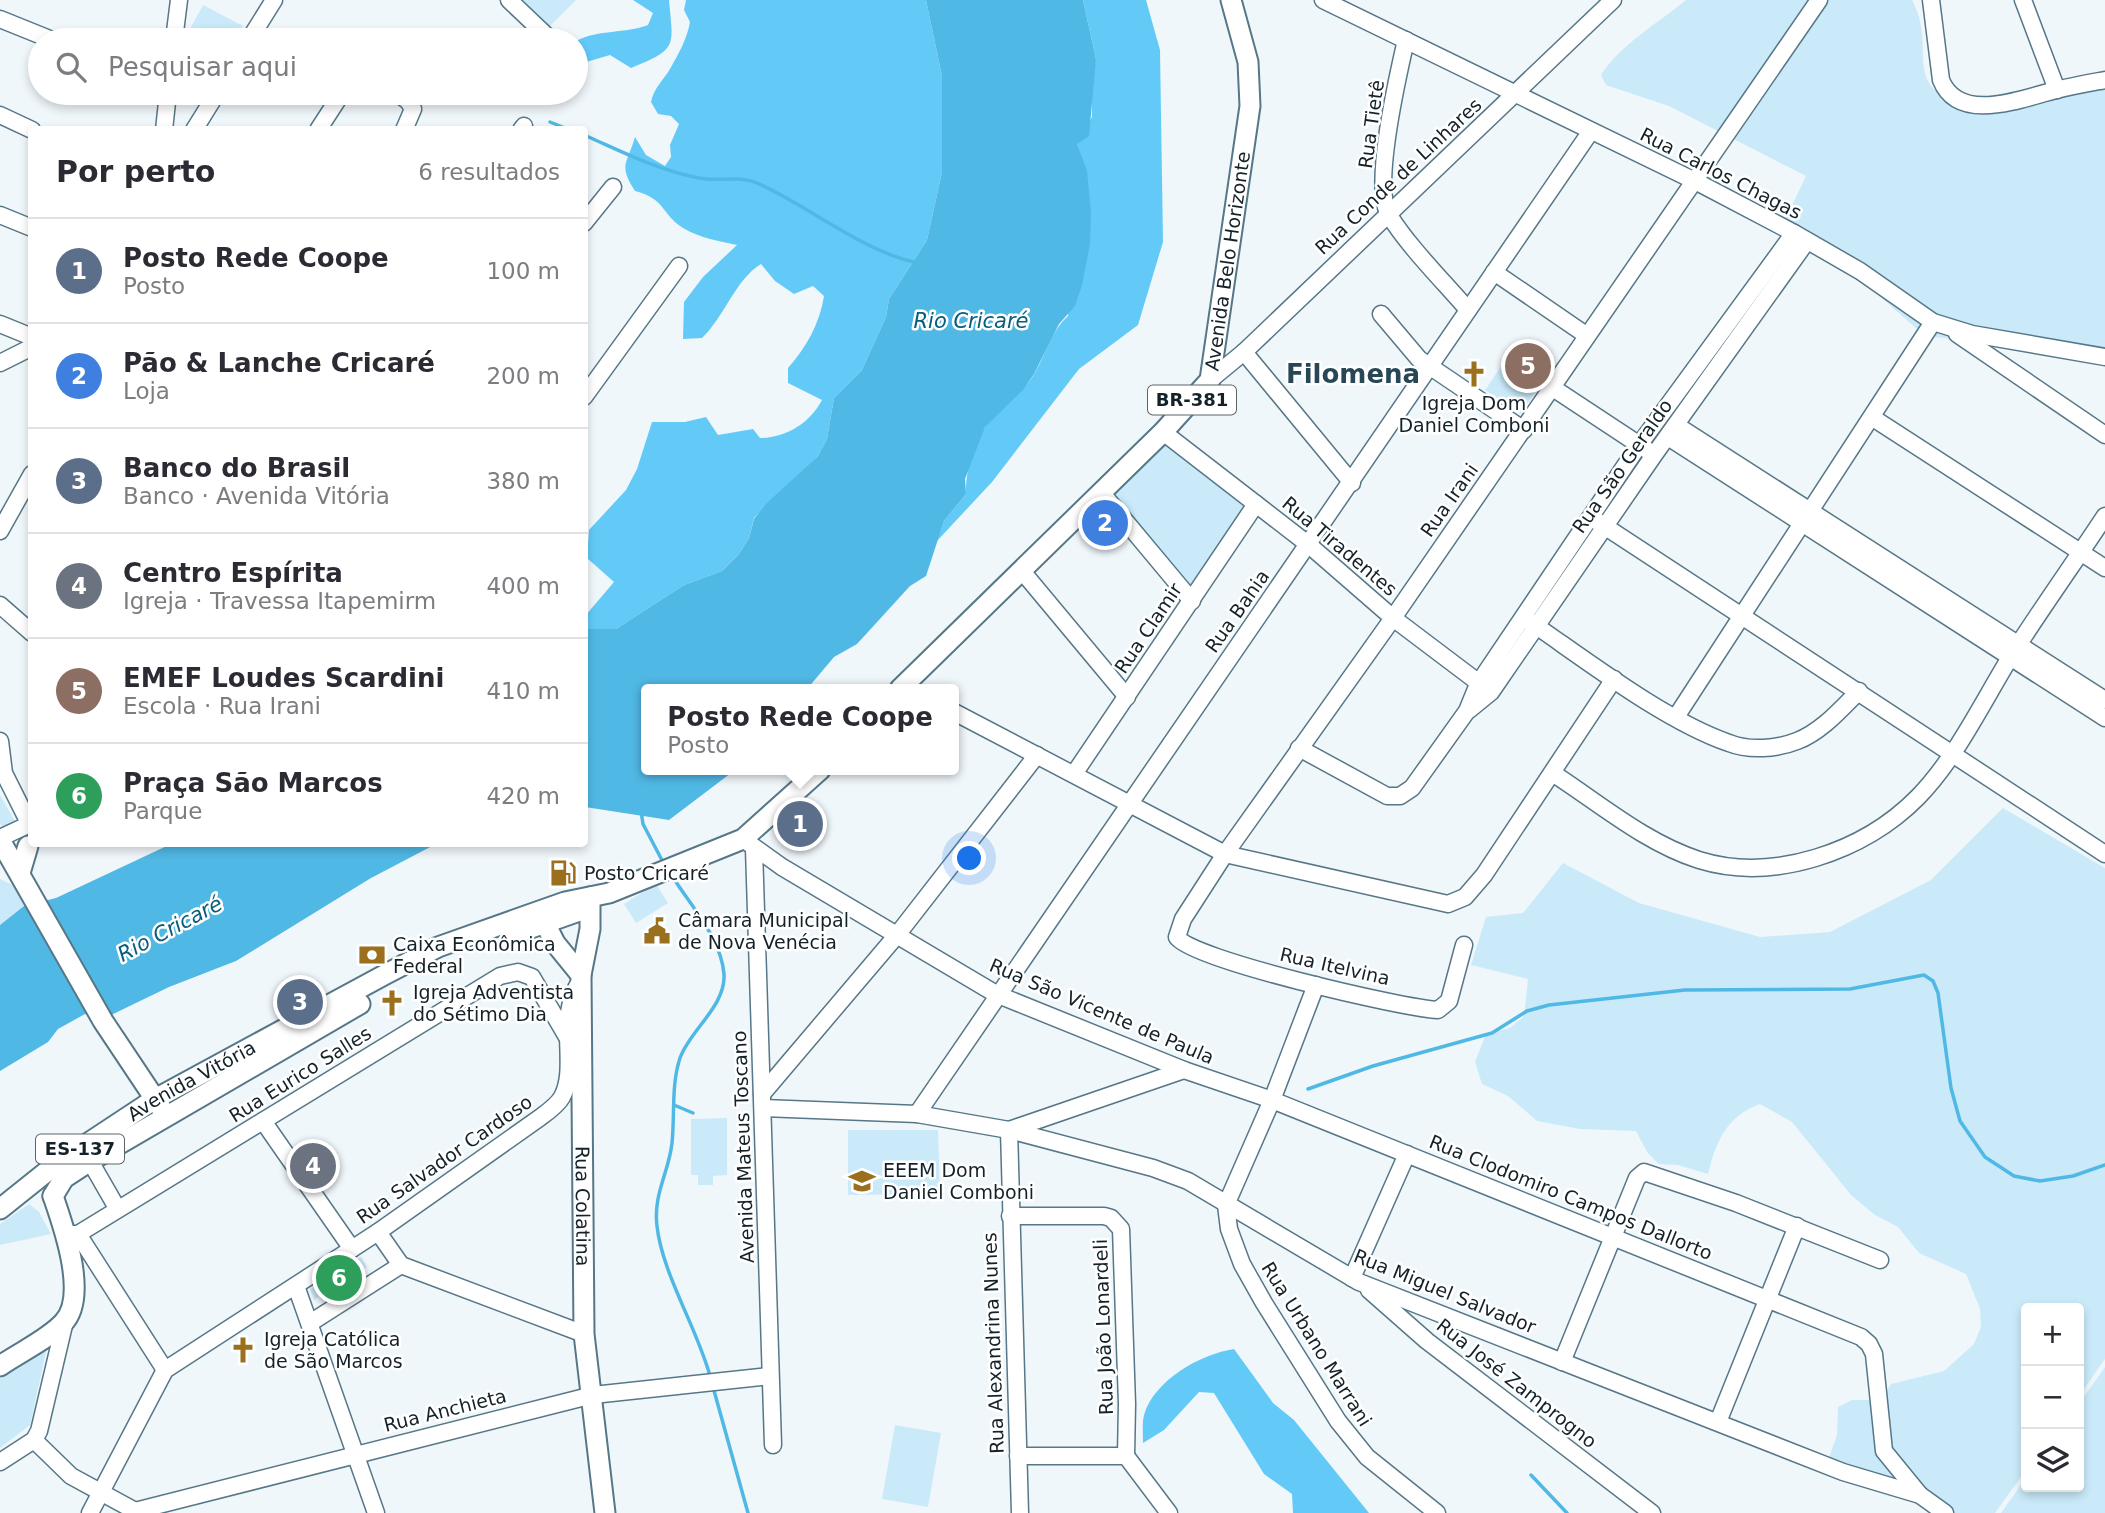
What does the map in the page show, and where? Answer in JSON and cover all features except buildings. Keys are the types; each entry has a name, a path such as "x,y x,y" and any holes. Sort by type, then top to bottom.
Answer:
{"main road":[{"name":"Avenida Belo Horizonte","path":"908,684 1163,432 1210,380 1250,106 1248,62 1231,0"},
{"path":"596,899 677,865 749,844 815,775"},
{"path":"12,855 103,1021 166,1117"},
{"name":"Avenida Vitória","path":"53,1196 64,1178 90,1161 440,959 596,899"},
{"name":"Rua Colatina","path":"596,899 581,977 584,1334 605,1513"},
{"path":"538,921 581,977"},
{"name":"Avenida Vitória","path":"4,1206 55,1166 155,1099 438,947 538,921"},
{"path":"555,943 574,941 590,929"},
{"path":"0,1366 65,1321 72,1299 73,1278 72,1234 53,1196 28,1197 4,1206"}],"street":[{"path":"176,28 179,0"},
{"path":"256,28 274,0"},
{"path":"509,0 538,28"},
{"name":"Rua Carlos Chagas","path":"1323,0 1697,181 1860,271 1940,325 2105,357"},
{"name":"Rua Irani","path":"1183,919 1224,854 1394,618 1553,388 1586,335 1697,181 1819,0"},
{"path":"1931,0 1937,65 1944,89 1951,94 1973,103 1997,106 2105,80"},
{"path":"2024,0 2057,90"},
{"name":"Rua Conde de Linhares","path":"1210,380 1244,352 1388,213 1516,95 1610,1"},
{"path":"0,19 28,30"},
{"name":"Rua Tietê","path":"1388,213 1384,179 1387,140 1406,40"},
{"path":"164,126 167,105"},
{"path":"196,126 209,105"},
{"path":"321,126 334,105"},
{"path":"406,126 412,115 407,105"},
{"path":"0,115 28,128"},
{"name":"Rua Bahia","path":"917,1114 996,994 1352,483 1591,131"},
{"path":"588,218 613,187"},
{"path":"1388,213 1468,310"},
{"path":"0,215 28,226"},
{"name":"Rua São Geraldo","path":"1299,748 1387,796 1400,796 1412,788 1485,688 1599,522 1672,431 1801,237"},
{"name":"Rua São Geraldo","path":"1599,522 1639,445 1801,237"},
{"path":"588,390 679,266"},
{"path":"1494,272 1586,335"},
{"path":"1381,314 1419,359 1524,430"},
{"path":"0,324 28,335"},
{"path":"1676,717 1873,418 1940,325 2105,435"},
{"path":"0,363 28,349"},
{"path":"1244,352 1352,483"},
{"path":"1553,388 1654,455"},
{"path":"1873,418 2105,568"},
{"path":"1672,431 2015,650 2105,700"},
{"name":"Rua Tiradentes","path":"1163,432 1485,688"},
{"path":"0,530 28,481"},
{"path":"1101,492 1192,601"},
{"name":"Rua Clamir","path":"1074,774 1256,504"},
{"path":"1554,774 1646,835 1676,850 1726,866 1769,867 1811,859 1872,832 1919,796 1951,753 2015,650 2105,516"},
{"path":"1599,522 2105,855"},
{"path":"1022,572 1127,697"},
{"path":"0,605 28,630"},
{"path":"1531,622 1614,679 1676,717 1730,744 1762,748 1797,741 1826,722 1859,691"},
{"path":"2015,650 2105,718"},
{"path":"959,715 1224,854 1448,904 1465,897 1484,875 1554,774 1614,679"},
{"path":"0,741 2,774 28,820"},
{"path":"762,1101 897,935 1037,755"},
{"path":"12,855 28,827"},
{"name":"Rua São Vicente de Paula","path":"749,844 996,994 1184,1070 1272,1100"},
{"name":"Avenida Mateus Toscano","path":"749,844 762,1101 774,1445"},
{"name":"Rua Itelvina","path":"1183,919 1177,937 1188,947 1316,985 1438,1010 1449,1001 1464,945"},
{"name":"Rua Eurico Salles","path":"72,1234 263,1121 493,979 509,973 524,972 532,977 567,1038"},
{"name":"Rua Salvador Cardoso","path":"165,1370 378,1232 538,1119 559,1101 565,1087 570,1000 581,977"},
{"path":"1226,1205 1272,1100 1316,985"},
{"path":"1009,1130 1184,1070"},
{"name":"Rua Clodomiro Campos Dallorto","path":"1272,1100 1855,1334 1869,1343 1874,1354 1884,1451 1920,1495"},
{"name":"Rua Miguel Salvador","path":"762,1101 917,1114 1009,1130 1153,1168 1188,1181 1355,1280 1843,1472 1920,1495 1945,1513"},
{"path":"263,1121 352,1249"},
{"name":"Rua Alexandrina Nunes","path":"1009,1130 1020,1513"},
{"path":"1355,1280 1407,1154"},
{"path":"90,1161 117,1209"},
{"path":"1562,1362 1637,1178 1642,1172 1651,1172 1880,1259"},
{"name":"Rua Urbano Marrani","path":"1226,1205 1229,1229 1242,1264 1338,1420 1367,1457 1437,1513"},
{"name":"Rua João Lonardeli","path":"1010,1216 1098,1215 1111,1218 1121,1228 1127,1404 1126,1456"},
{"path":"1718,1422 1797,1226"},
{"path":"378,1232 401,1265 584,1334"},
{"path":"72,1234 165,1370 90,1513"},
{"path":"310,1323 401,1265"},
{"name":"Rua José Zamprogno","path":"1355,1280 1427,1341 1652,1513"},
{"path":"296,1286 376,1513"},
{"path":"0,1462 34,1440 51,1391 65,1321"},
{"name":"Rua Anchieta","path":"137,1512 593,1395 770,1376"},
{"path":"34,1440 61,1468 137,1512"},
{"path":"1018,1456 1126,1456 1169,1513"}],"shaded area":[{"path":"519,0 576,0 548,28"},
{"path":"633,0 669,0 670,44 658,56 631,68 610,55 588,61 588,36 648,25 653,13"},
{"path":"686,0 926,0 942,76 942,172 927,240 889,299 886,317 862,370 834,398 827,439 818,456 754,518 749,538 739,554 722,571 684,585 616,629 588,629 588,612 614,582 588,559 589,530 626,490 637,469 652,422 685,422 706,417 718,435 753,429 760,438 770,437 796,428 811,416 822,400 788,383 788,368 801,352 819,316 824,296 813,286 794,294 775,281 761,264 744,279 702,338 683,339 684,302 703,277 737,245 703,237 683,228 652,198 635,191 625,169 635,137 646,155 665,166 671,157 670,145 679,124 671,116 658,114 651,102 687,34 690,22 684,10"},
{"path":"1083,0 1146,0 1160,50 1163,242 1138,325 1079,369 992,482 937,541 944,521 966,494 968,468 981,434 990,420 1028,383 1057,329 1068,316 1080,154 1077,144 1092,117 1092,79 1096,59"},
{"path":"1686,0 1912,0 1919,17 1923,61 1930,85 1940,95 1957,104 2105,80 2105,355 1925,336 1843,264 1825,242 1784,222 1806,176 1669,106 1606,85 1601,75 1609,64 1640,35"},
{"path":"203,5 243,26 242,28 191,28"},
{"path":"1504,362 1539,386 1521,414 1485,390"},
{"path":"1170,440 1246,508 1190,590 1106,498"},
{"path":"0,795 16,823 4,830 0,823"},
{"path":"2003,808 2105,868 2105,1359 2084,1389 2084,1303 2021,1303 2021,1477 1995,1513 1955,1513 1921,1488 1826,1466 1837,1435 1838,1407 1852,1400 1881,1400 1891,1384 1944,1371 1974,1344 1981,1327 1980,1309 1966,1274 1919,1253 1898,1227 1875,1215 1851,1195 1792,1122 1760,1104 1739,1115 1719,1141 1708,1174 1678,1165 1659,1164 1647,1152 1636,1131 1580,1129 1537,1121 1508,1096 1482,1084 1475,1062 1486,1034 1510,1028 1524,1016 1528,979 1471,965 1486,917 1523,913 1563,863 1639,903 1760,937 1830,932 1931,880"},
{"path":"0,879 17,887 24,906 0,925"},
{"path":"656,884 668,903 636,923 624,904"},
{"path":"727,1118 727,1175 713,1176 713,1185 698,1185 698,1175 691,1175 691,1119"},
{"path":"848,1130 938,1130 940,1194 848,1195"},
{"path":"29,1204 39,1212 51,1234 0,1245 0,1224"},
{"path":"361,1257 367,1267 314,1300 310,1289"},
{"path":"48,1343 30,1425 0,1448 0,1379 19,1366 21,1359"},
{"path":"1234,1349 1273,1403 1294,1420 1369,1513 1293,1513 1292,1494 1264,1474 1214,1393 1199,1392 1164,1430 1143,1443 1144,1415 1149,1402 1168,1380 1207,1356"},
{"path":"2105,1367 2105,1513 2001,1513 2021,1485 2021,1492 2084,1492 2084,1397"},
{"path":"895,1425 941,1433 928,1507 882,1499"}],"water":[{"name":"Rio Cricaré","path":"926,0 1083,0 1096,59 1089,136 1077,144 1087,171 1091,213 1090,244 1075,306 1059,324 1023,390 985,427 965,479 966,494 944,521 926,576 910,586 857,644 834,657 811,684 641,684 641,775 728,775 669,820 588,807 588,629 616,629 684,585 722,571 739,554 749,538 754,519 767,503 818,456 827,439 834,398 862,370 886,317 889,299 927,240 942,172 942,76"},
{"name":"Rio Cricaré","path":"165,847 430,847 371,878 236,961 169,987 107,1017 85,1014 58,1029 48,1042 0,1071 0,925 24,906 56,898"}],"waterway":[{"path":"550,122 560,126"},
{"path":"588,137 640,160 684,175 706,179 743,179 757,183 855,238 914,262"},
{"path":"641,811 643,824 664,864"},
{"path":"672,876 711,935 722,961 724,974 719,997 685,1048 677,1068 672,1143 656,1214 666,1263 710,1376"},
{"path":"1308,1089 1373,1066 1492,1033 1527,1011 1549,1005 1685,990 1850,989 1924,975 1933,981 1938,993 1951,1088 1960,1121 1985,1157 2014,1176 2040,1181 2073,1176 2105,1165"},
{"path":"674,1105 693,1113"},
{"path":"713,1387 748,1513"},
{"path":"1531,1475 1567,1513"}],"place":[{"name":"EMEF Loudes Scardini","path":"1528,366"},
{"name":"Igreja Dom Daniel Comboni","path":"1474,374"},
{"name":"Pão & Lanche Cricaré","path":"1105,523"},
{"name":"Posto Rede Coope","path":"800,824"},
{"name":"Posto Cricaré","path":"563,873"},
{"name":"Câmara Municipal de Nova Venécia","path":"657,931"},
{"name":"Caixa Econômica Federal","path":"372,955"},
{"name":"Banco do Brasil","path":"300,1002"},
{"name":"Igreja Adventista do Sétimo Dia","path":"392,1003"},
{"name":"Centro Espírita","path":"313,1166"},
{"name":"EEEM Dom Daniel Comboni","path":"862,1181"},
{"name":"Praça São Marcos","path":"339,1278"},
{"name":"Igreja Católica de São Marcos","path":"243,1350"}],"district":[{"name":"Filomena","path":"1353,374"}]}
